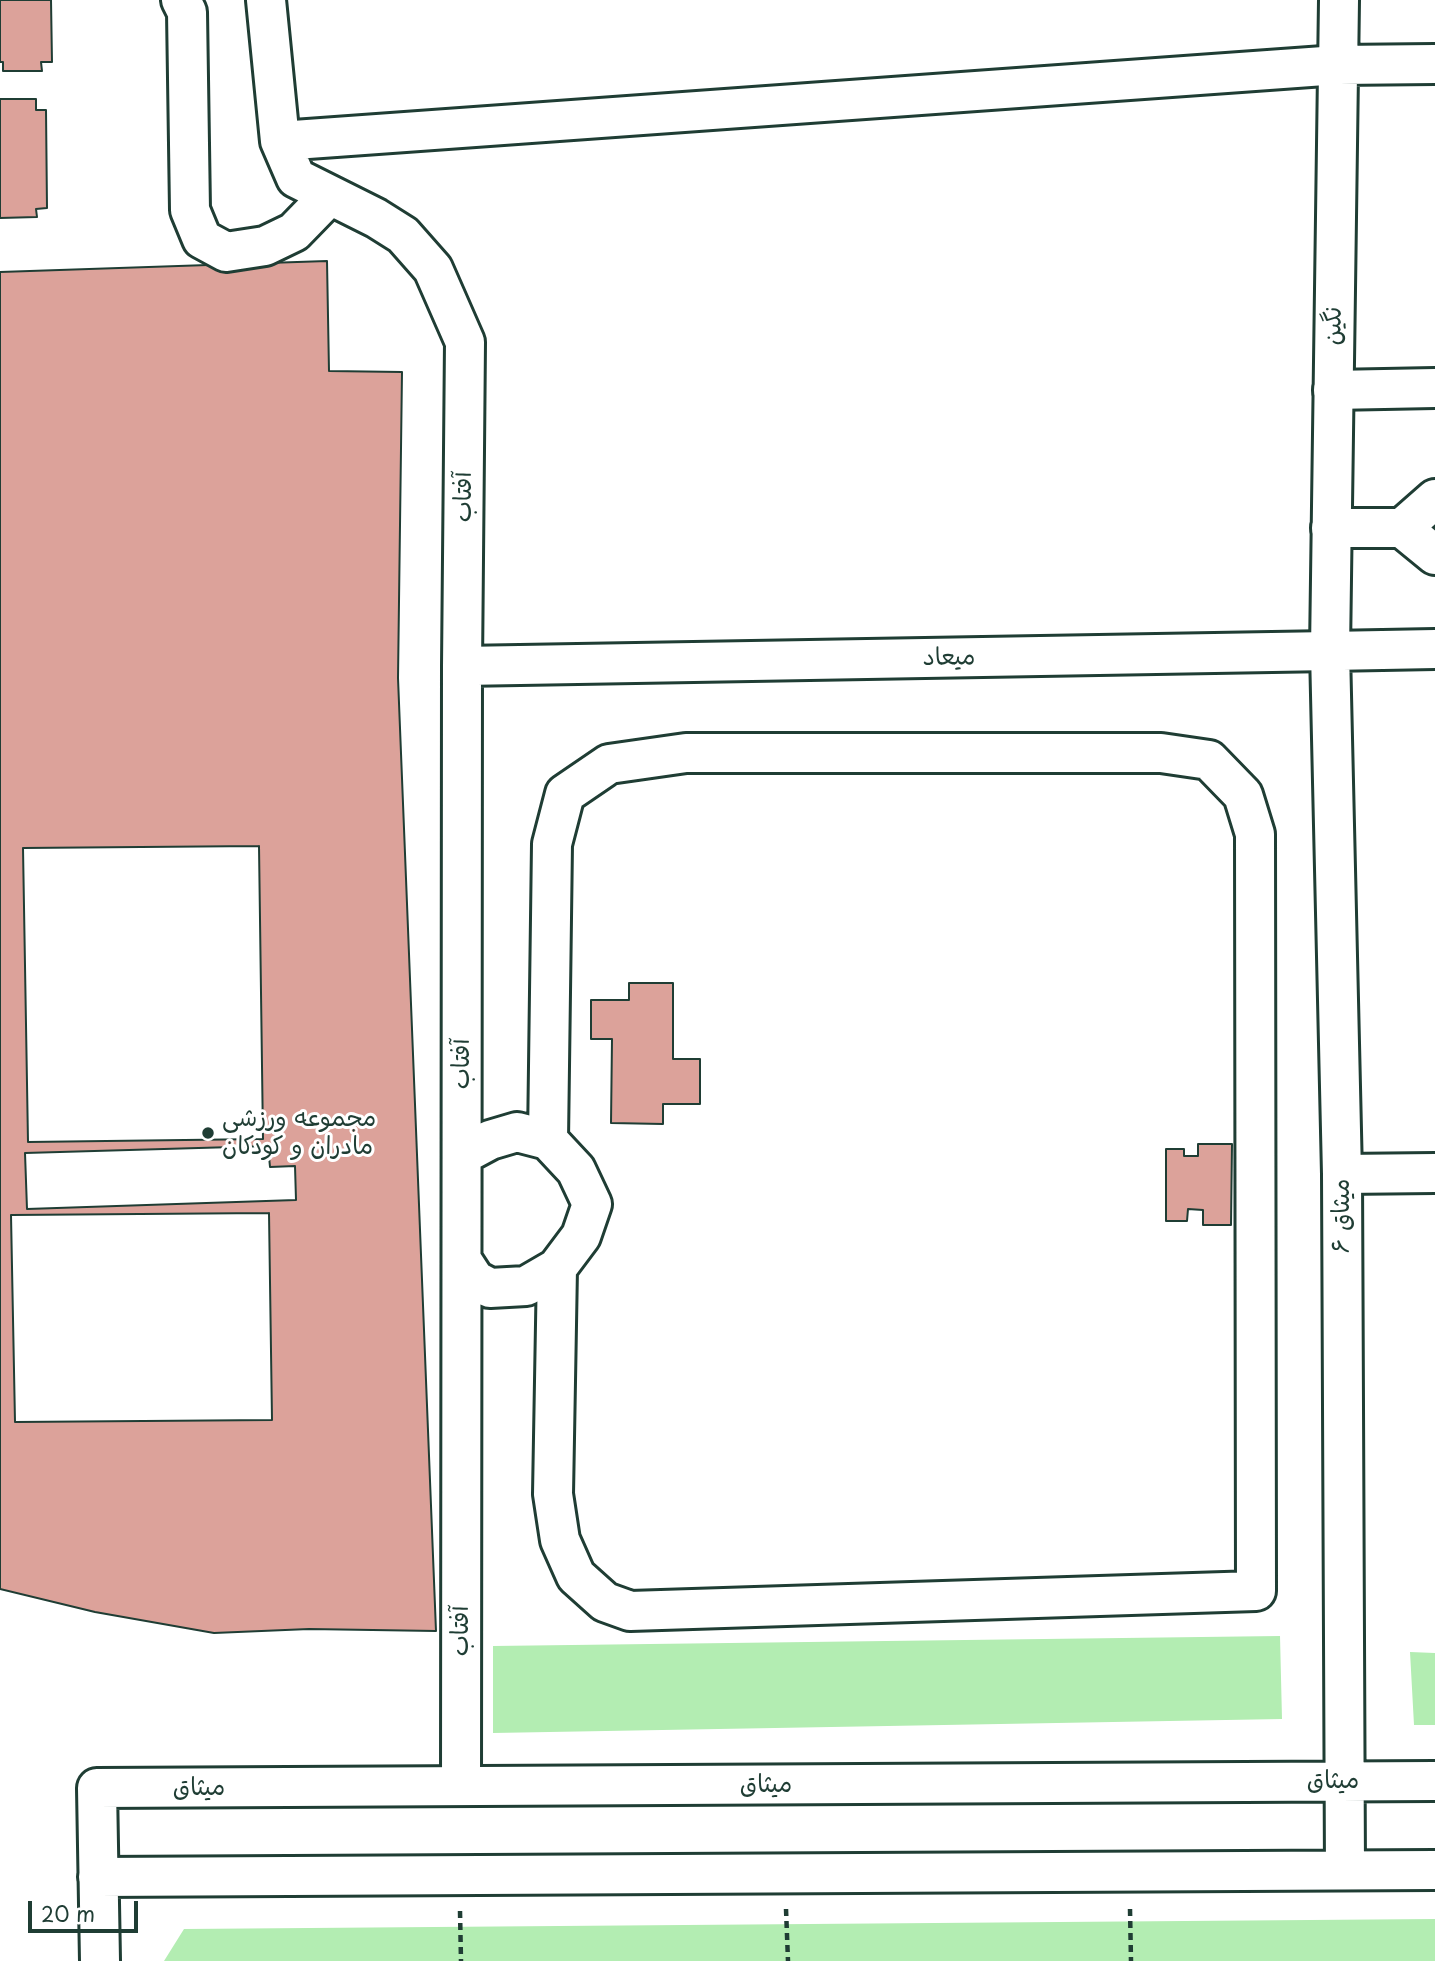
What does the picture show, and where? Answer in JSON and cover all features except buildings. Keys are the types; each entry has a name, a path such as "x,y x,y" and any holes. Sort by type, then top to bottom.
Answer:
{"street":[{"path":"181,0 187,12 190,209 202,239 226,252 265,246 294,232 329,196 296,178 280,141 266,0"},
{"name":"نگین","path":"1330,651 1339,0"},
{"path":"280,141 1338,65 1435,64"},
{"name":"آفتاب","path":"329,196 376,218 403,235 433,269 465,341 462,666 461,1786"},
{"path":"1333,390 1435,388"},
{"path":"1402,528 1435,499"},
{"path":"1331,528 1402,528 1435,555"},
{"name":"میعاد","path":"462,666 1435,649"},
{"name":"میثاق ۶","path":"1330,651 1342,1174 1345,1870"},
{"path":"548,1140 552,844 565,794 609,764 686,753 1161,752 1209,760 1243,795 1255,834 1256,1591 630,1611 604,1602 576,1576 560,1540 553,1494 557,1268"},
{"path":"462,1155 490,1140 517,1132 548,1140 576,1170 592,1204 581,1236 557,1268 526,1286 490,1289 475,1280 462,1259"},
{"path":"1342,1174 1435,1173"},
{"name":"میثاق","path":"98,1877 97,1788 1435,1781"},
{"path":"100,1961 98,1877 1435,1870"}],"path":[{"path":"1129,1871 1131,1961"},
{"path":"786,1873 788,1961"},
{"path":"459,1875 461,1961"}],"green space":[{"path":"1280,1636 1282,1719 493,1733 493,1646"},
{"path":"1410,1652 1435,1653 1435,1725 1414,1725"},
{"path":"1435,1919 1435,1961 164,1961 184,1929"}],"place":[{"name":"مجموعه ورزشی مادران و کودکان","path":"208,1133"}]}
